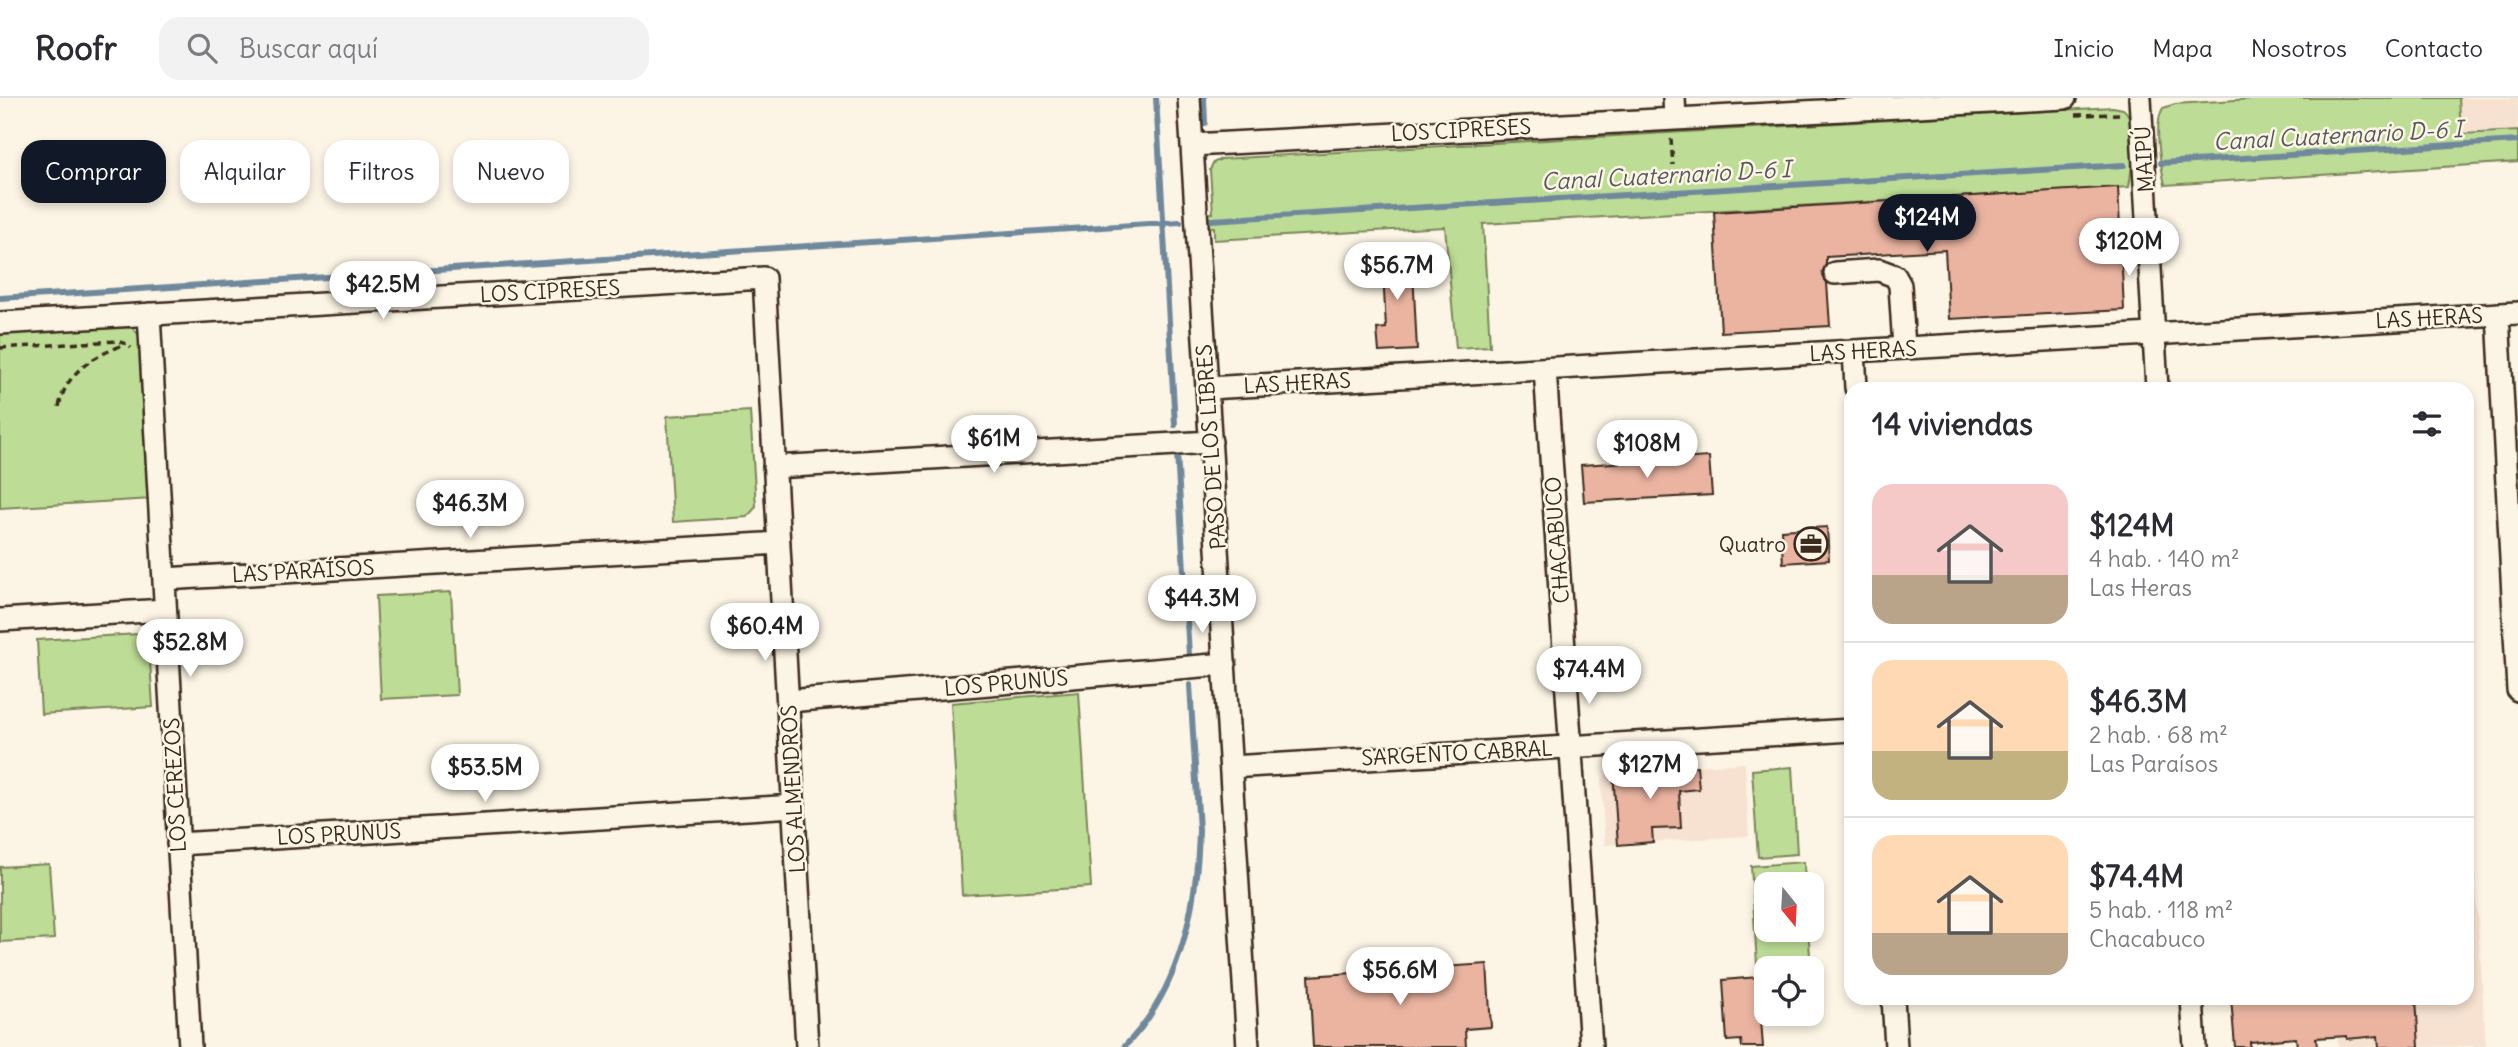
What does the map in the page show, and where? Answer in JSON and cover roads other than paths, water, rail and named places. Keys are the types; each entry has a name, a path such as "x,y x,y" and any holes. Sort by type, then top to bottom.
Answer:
{"street":[{"name":"PASO DE LOS LIBRES","path":"1189,98 1248,1047"},
{"name":"LOS CIPRESES","path":"1192,145 2065,98"},
{"name":"MAIPÚ","path":"2140,98 2157,382"},
{"path":"1835,273 1879,270 1895,276 1900,285 1904,348"},
{"name":"LOS CIPRESES","path":"0,323 764,278"},
{"name":"LOS ALMENDROS","path":"764,278 807,1047"},
{"name":"LOS CEREZOS","path":"149,314 190,1047"},
{"name":"LAS HERAS","path":"1208,388 2508,314"},
{"path":"2508,314 2518,690"},
{"path":"1854,351 1856,382"},
{"name":"CHACABUCO","path":"1545,369 1591,1047"},
{"path":"774,467 1211,442"},
{"name":"LAS PARAÍSOS","path":"164,579 779,542"},
{"path":"0,620 165,610"},
{"name":"LOS PRUNUS","path":"788,701 1224,664"},
{"name":"SARGENTO CABRAL","path":"1231,767 1844,730"},
{"name":"LOS PRUNUS","path":"178,844 794,806"},
{"path":"1893,1005 1896,1047"},
{"path":"2192,1005 2195,1047"}],"waterway":[{"path":"1156,98 1175,425"},
{"path":"1204,98 1205,123"},
{"name":"Canal Cuaternario D-6 I","path":"2161,163 2518,141"},
{"name":"Canal Cuaternario D-6 I","path":"1211,220 2124,165"},
{"path":"0,298 1180,222"},
{"path":"1177,453 1189,655"},
{"path":"1124,1047 1144,1024 1159,1000 1172,974 1189,917 1198,859 1199,830 1190,685"}],"place":[{"name":"Quatro","path":"1811,544"}]}
